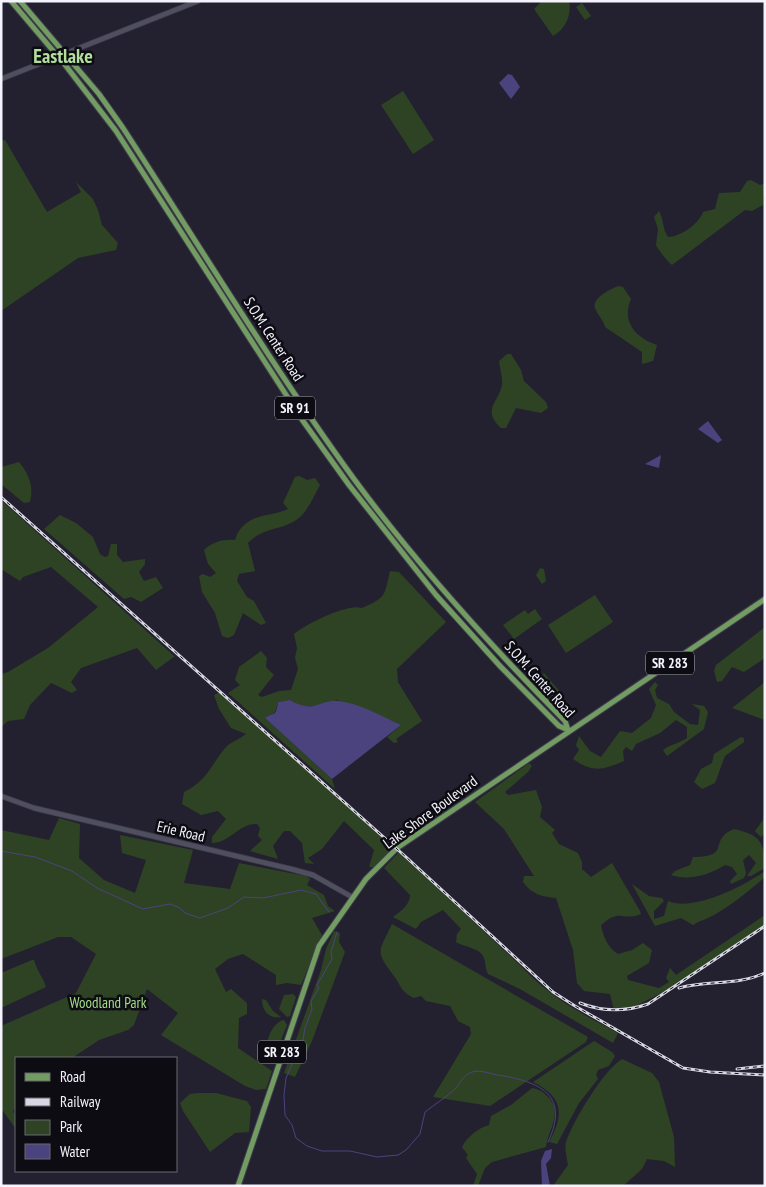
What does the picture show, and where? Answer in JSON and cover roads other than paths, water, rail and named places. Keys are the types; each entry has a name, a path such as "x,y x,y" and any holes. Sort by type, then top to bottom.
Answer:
{"main road":[{"name":"S.O.M. Center Road","path":"11,1 58,56 116,131 303,421 349,485 436,595 465,628 559,726 568,730"},
{"name":"S.O.M. Center Road","path":"20,1 99,94 123,128 310,417 355,480 442,590 505,660 566,721 568,730"},
{"name":"Lake Shore Boulevard","path":"238,1186 319,946 366,879 397,848 568,730 765,598"}],"street":[{"path":"1,78 198,1"},
{"name":"Erie Road","path":"1,796 43,811 291,868 313,875 352,897"}],"water":[{"path":"508,74 512,75 520,87 511,99 499,83"},
{"path":"708,421 722,440 718,443 698,429"},
{"path":"661,455 659,468 645,464"},
{"path":"290,700 306,706 339,701 371,711 401,725 332,779 265,718 275,712 278,702"},
{"path":"552,1149 551,1158 546,1164 550,1186 542,1186 541,1161 545,1151"}],"waterway":[{"path":"1,851 35,857 72,871 97,888 143,909 170,904 180,908 185,913 200,918 228,908 244,897 263,898 301,890 316,894 329,912"},
{"path":"337,932 331,952 332,959 317,985 319,988 311,1001 312,1009 303,1040 286,1078 284,1095 285,1115 292,1125 296,1138 307,1146 322,1151 350,1151 377,1157 398,1155 406,1150 420,1134 425,1112 456,1088 466,1075 478,1071 526,1081 546,1093 553,1101 556,1112 554,1126 548,1142"}],"railway":[{"path":"1,497 406,857 553,992 683,1068 710,1072 765,1075"},
{"path":"580,1003 614,1010 648,1004 765,926"},
{"path":"679,988 744,980 765,973"},
{"path":"737,1069 765,1066"}],"district":[{"name":"Eastlake","path":"63,56"}],"park label":[{"name":"Woodland Park","path":"108,1002"}]}
